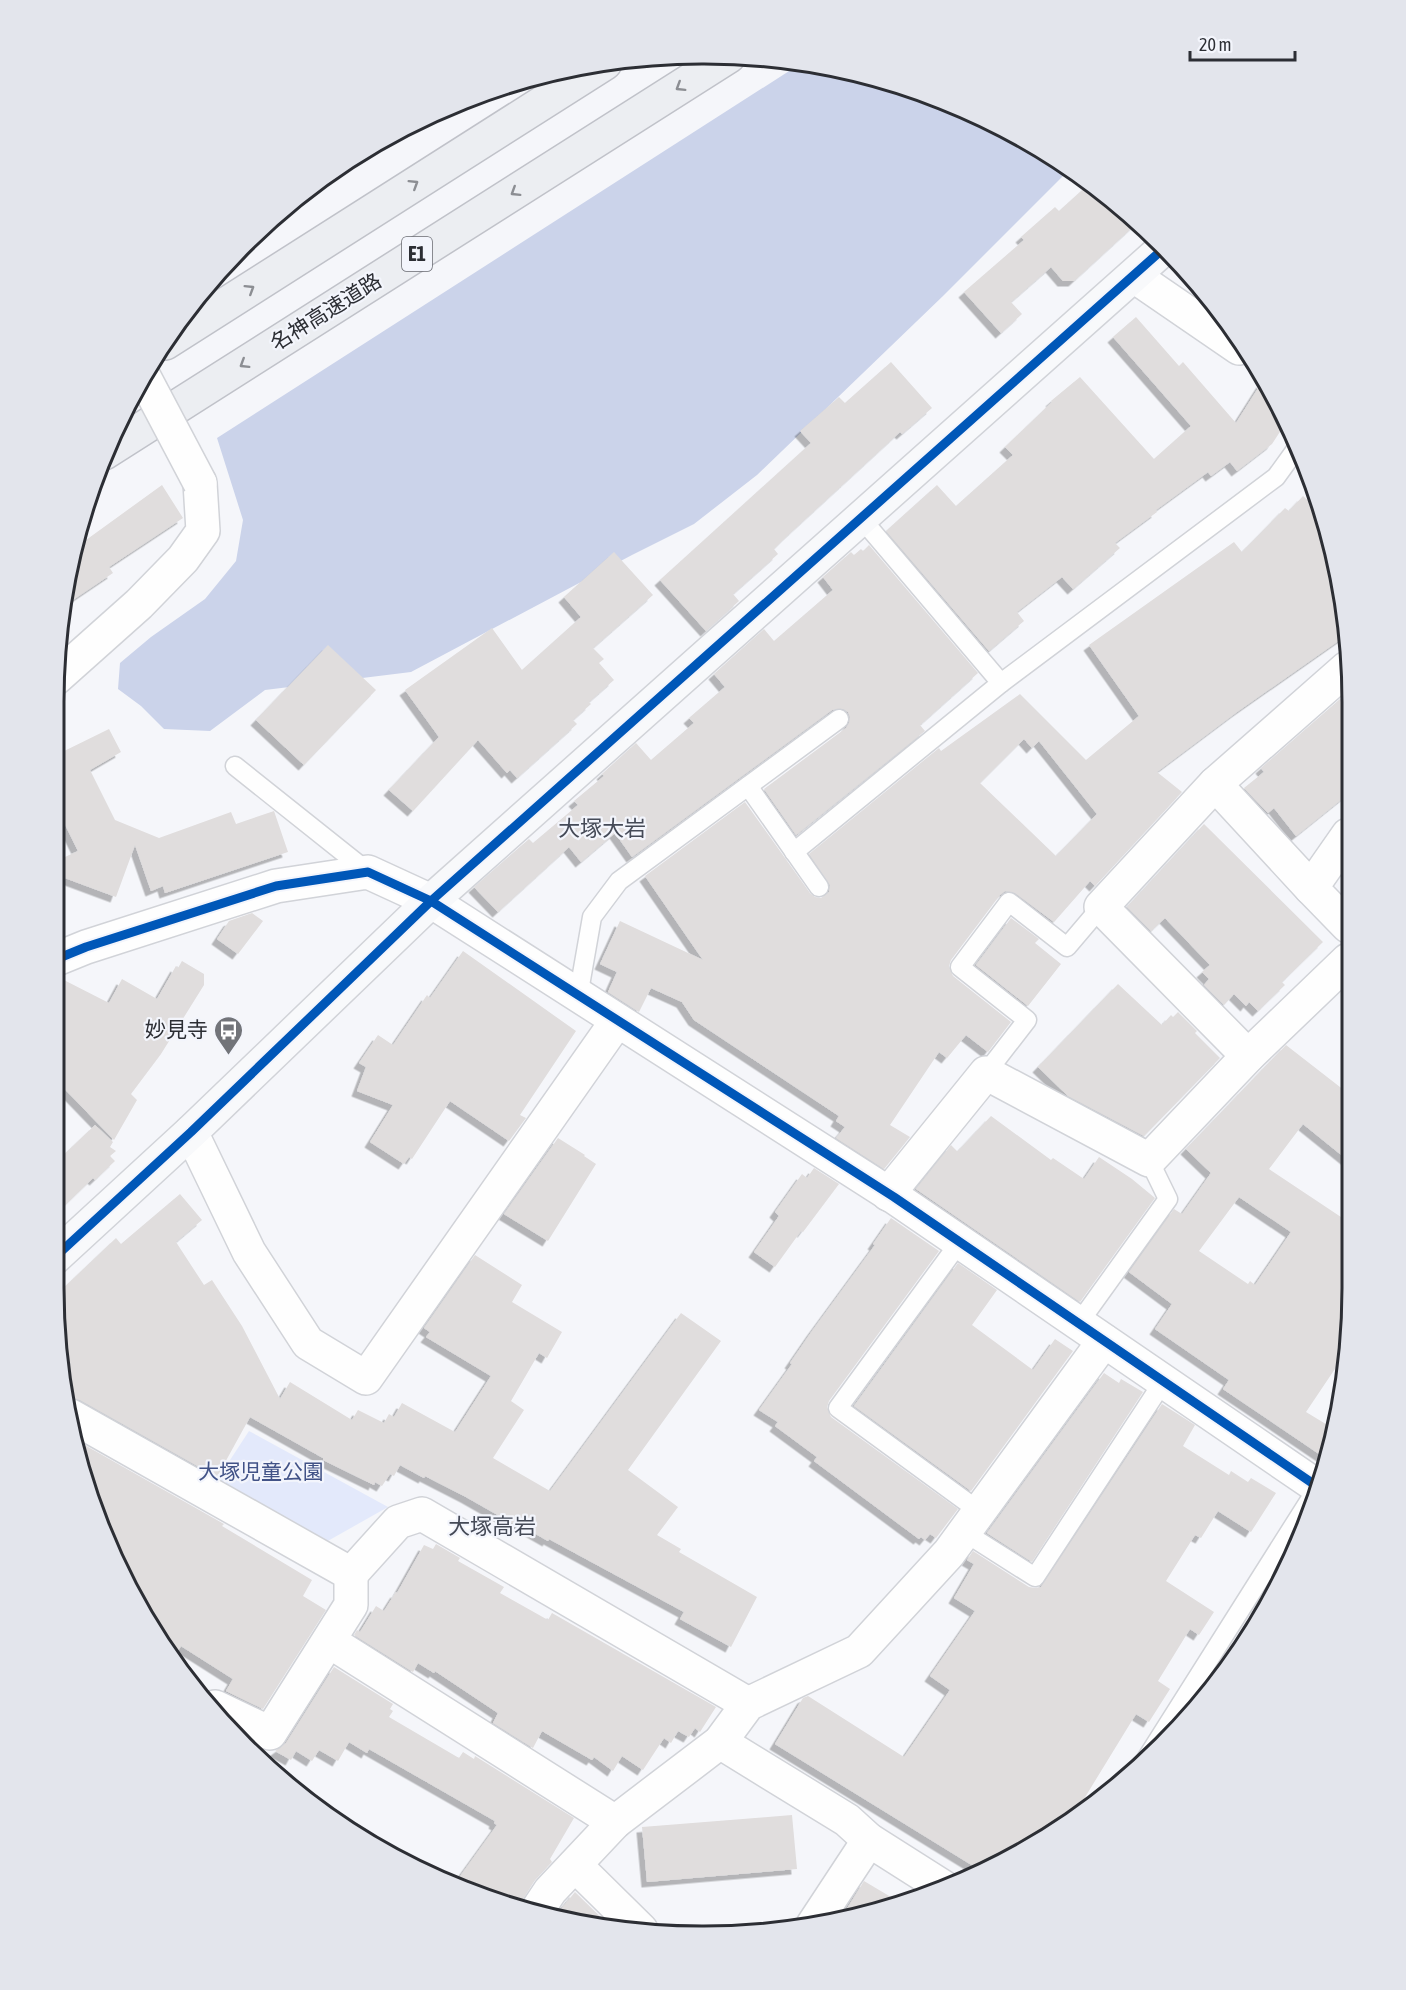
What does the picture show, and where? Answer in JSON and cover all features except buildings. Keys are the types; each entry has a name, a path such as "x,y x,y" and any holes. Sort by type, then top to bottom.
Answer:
{"highway":[{"name":"名神高速道路","path":"120,443 715,65"},
{"path":"184,331 585,76"}],"street":[{"path":"64,1249 191,1132 431,901 1157,255"},
{"path":"1134,276 1229,341"},
{"path":"66,669 139,604 183,559 203,531 200,483 149,386"},
{"path":"1248,1056 1101,907 1215,784 1341,674"},
{"path":"1215,784 1342,920"},
{"path":"1311,888 1342,844"},
{"path":"64,956 276,886 368,872 431,901 888,1194 1311,1482"},
{"path":"888,1194 986,1073 1149,1161 1248,1056 1342,966"},
{"path":"191,1132 249,1252 308,1343 366,1378 617,1021"},
{"path":"541,1905 550,1891 615,1822 720,1742 748,1704 859,1652 949,1553 972,1521 1091,1333"},
{"path":"79,1420 351,1575"},
{"path":"228,1713 270,1732 351,1605 351,1575 398,1522 422,1514 748,1704"},
{"path":"329,1641 615,1822"},
{"path":"720,1742 847,1820 869,1840 935,1882"},
{"path":"820,1914 869,1840"},
{"path":"575,1865 630,1921"}],"lane":[{"path":"794,852 1001,683 1275,477 1291,455"},
{"path":"860,517 1001,683"},
{"path":"578,997 592,917 618,880 839,719"},
{"path":"235,766 368,872"},
{"path":"748,786 819,887"},
{"path":"986,1073 1027,1020 960,967 1009,902 1067,947 1101,907"},
{"path":"1091,1333 1168,1199 1149,1161"},
{"path":"959,1243 838,1408 1035,1577 1163,1382"},
{"path":"1169,1722 1297,1520"}],"green space":[{"name":"大塚児童公園","path":"249,1431 388,1507 326,1542 215,1483"}],"shaded area":[{"path":"790,71 868,86 908,98 985,130 1063,176 943,296 757,475 694,524 411,672 265,690 210,731 164,729 141,706 118,689 120,663 151,637 205,599 236,561 243,520 217,438"}],"cycle path":[{"path":"64,1249 191,1132 431,901 1157,255"},
{"path":"64,956 276,886 368,872 431,901 894,1197 1311,1482"}],"place":[{"name":"妙見寺","path":"229,1056"}],"district":[{"name":"大塚大岩","path":"602,828"},
{"name":"大塚高岩","path":"492,1526"}]}
